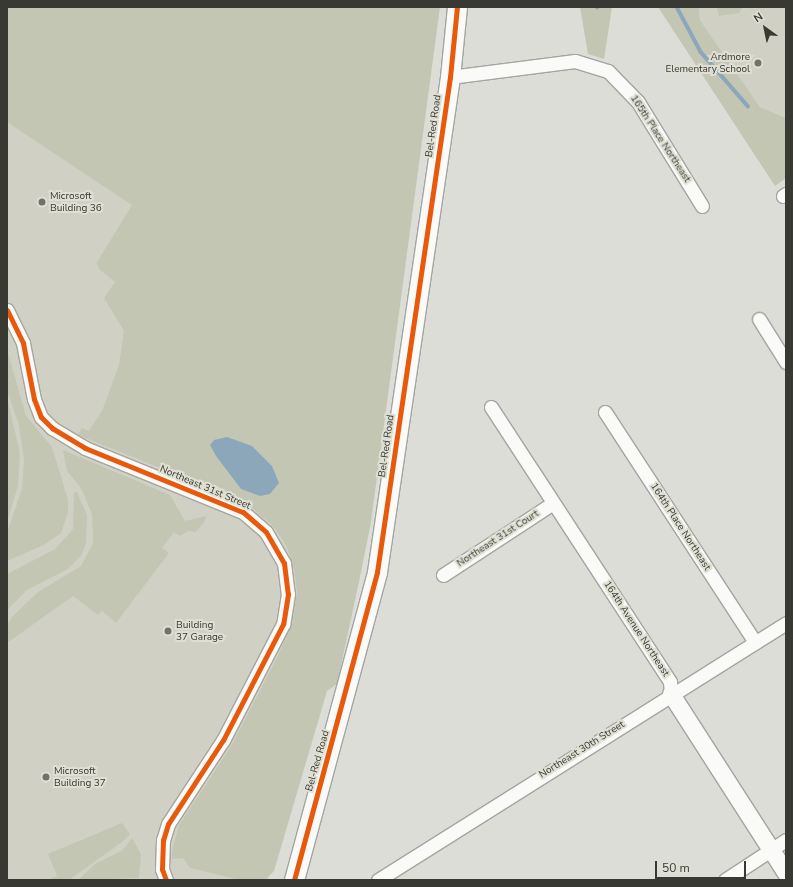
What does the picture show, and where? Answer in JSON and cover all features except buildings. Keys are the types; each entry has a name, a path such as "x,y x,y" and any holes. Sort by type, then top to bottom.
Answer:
{"main road":[{"name":"Bel-Red Road","path":"294,880 377,572 450,77 457,7"}],"street":[{"name":"165th Place Northeast","path":"450,77 574,61 608,71 638,102 702,206"},
{"name":"Northeast 31st Street","path":"7,310 23,343 34,399 41,416 60,435 99,454 243,512 259,523 274,541 284,563 288,594 283,624 272,649 223,740 168,824 163,840 162,869 166,880"},
{"path":"759,319 786,362"},
{"name":"164th Avenue Northeast","path":"491,407 670,682 671,694 786,873"},
{"name":"164th Place Northeast","path":"605,412 755,642"},
{"name":"Northeast 31st Court","path":"444,575 553,503"},
{"name":"Northeast 30th Street","path":"378,880 786,622"},
{"path":"725,880 786,840"}],"shaded area":[{"path":"7,7 432,7 357,580 268,880 7,880"},
{"name":"Ardmore Elementary School","path":"699,7 786,7 786,118 760,107 700,20"}],"green space":[{"path":"7,7 440,7 371,522 359,582 337,684 327,691 274,871 265,880 240,880 190,868 183,858 172,859 172,851 179,825 230,748 278,656 292,622 297,592 294,568 286,545 273,526 246,503 183,473 180,476 78,435 82,428 89,431 102,411 119,365 124,331 104,298 115,282 99,269 97,262 132,205 7,122"},
{"path":"580,7 612,7 604,59 588,54"},
{"path":"658,7 699,7 700,20 760,107 786,118 786,178 775,186"},
{"path":"717,7 743,7 739,13 719,16"},
{"path":"7,349 26,416 52,447 68,500 68,513 61,533 44,545 7,561 7,533 22,489 24,460 19,425 7,391"},
{"path":"7,397 20,453 18,486 7,522"},
{"path":"63,450 170,495 185,521 206,516 205,521 196,532 188,531 180,536 174,532 162,548 169,553 116,623 102,611 98,615 73,596 7,643 7,625 12,617 38,592 81,566 93,543 92,514 81,488 67,471"},
{"path":"74,492 77,492 87,515 86,544 81,556 68,569 27,590 7,610 7,574 55,549 73,529"},
{"path":"122,823 130,834 122,842 69,880 47,880 57,876 48,854"},
{"path":"132,838 141,854 139,878 78,880 95,864 123,850"}],"water":[{"path":"227,437 252,446 272,466 279,483 270,494 260,496 241,489 216,456 210,445 214,440"}],"waterway":[{"path":"677,7 701,52 748,106"}],"cycle path":[{"path":"294,880 377,572 450,77 457,7"},
{"path":"7,310 23,343 34,399 41,417 52,428 85,448 243,512 266,532 284,563 288,594 283,624 223,740 168,824 163,840 162,869 166,880"}],"place":[{"name":"Ardmore Elementary School","path":"758,63"},
{"name":"Microsoft Building 36","path":"42,202"},
{"name":"Building 37 Garage","path":"168,631"},
{"name":"Microsoft Building 37","path":"46,777"}]}
